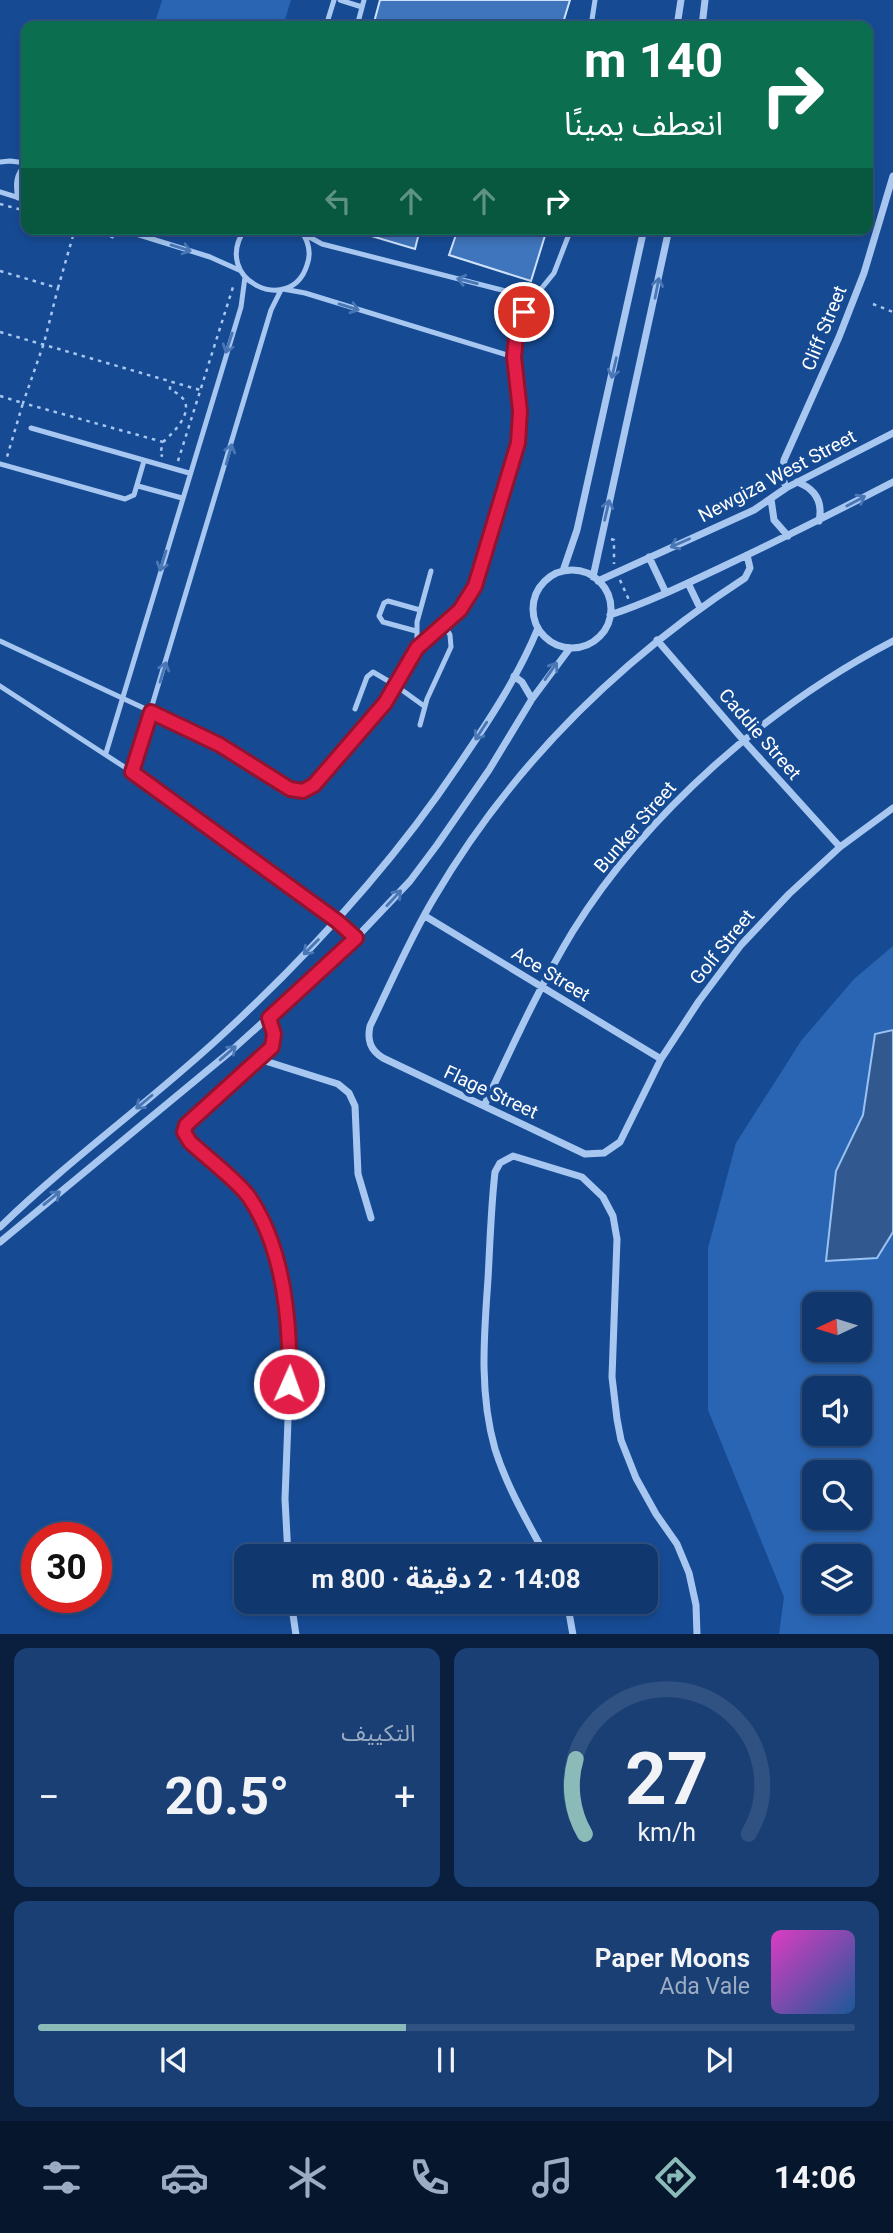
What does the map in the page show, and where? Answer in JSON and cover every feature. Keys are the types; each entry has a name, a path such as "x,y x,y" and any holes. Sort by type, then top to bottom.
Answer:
{"street":[{"path":"678,21 681,0"},
{"path":"703,21 705,0"},
{"name":"Cliff Street","path":"786,488 782,475 784,460 839,337 890,195 893,176"},
{"path":"563,571 577,530 643,235"},
{"path":"595,579 600,536 668,235"},
{"name":"Newgiza West Street","path":"595,579 617,572 744,514 797,482 893,433"},
{"path":"797,482 815,492 820,501 819,521"},
{"path":"610,615 688,583 819,521 893,482"},
{"path":"771,499 774,520 788,536"},
{"path":"425,916 463,853 530,764 606,684 657,640 748,575 750,568 747,555"},
{"path":"649,557 666,593"},
{"path":"573,570 595,579 607,593 610,615 607,624 596,639 579,647 570,648 551,642 538,628 533,611 536,593 547,579 563,571 573,570"},
{"path":"688,583 700,607"},
{"path":"0,1227 220,1038 337,921 379,874 438,796 514,676 538,628"},
{"name":"Caddie Street","path":"657,640 840,847"},
{"name":"Bunker Street","path":"484,1106 541,986 574,930 653,825 699,778 744,741 812,690 893,641"},
{"path":"0,1242 269,1018 356,938 410,881 437,845 489,770 532,699 570,648"},
{"path":"514,676 522,682 532,699"},
{"name":"Golf Street","path":"620,1142 661,1059 699,1000 741,945 789,894 840,847 893,808"},
{"name":"Ace Street","path":"425,916 661,1059"},
{"name":"Flage Street","path":"425,916 370,1026 369,1041 376,1054 585,1154 604,1153 620,1142"},
{"path":"269,1018 274,1034 272,1047 186,1125 184,1132 190,1142 249,1196 270,1239 284,1294 291,1341 285,1499 287,1544"},
{"path":"259,1059 330,1081 349,1093 355,1106 358,1174 371,1218"},
{"path":"540,1544 502,1469 489,1423 483,1373 494,1177 499,1163 513,1156 582,1177 603,1197 613,1216 617,1239 612,1377 617,1419 636,1478 677,1544 689,1573 696,1605 697,1634"},
{"path":"292,1614 296,1634"},
{"path":"569,1614 573,1634"}],"lane":[{"path":"328,21 334,0"},
{"path":"340,0 363,4 358,21"},
{"path":"593,21 595,0"},
{"path":"0,162 21,163"},
{"path":"18,198 16,182 21,171"},
{"path":"0,192 21,199"},
{"path":"139,235 210,257 240,271 265,289 305,293 514,357"},
{"path":"240,271 236,249 242,235"},
{"path":"132,772 271,310 282,289 298,280 307,267 309,250 303,235"},
{"path":"307,235 322,244 533,298"},
{"path":"0,641 220,745 290,789 303,791 314,785 385,703 417,648 460,610 475,586 518,443 520,411 514,357 521,319 533,298 554,273 569,235"},
{"path":"106,753 241,307 245,277"},
{"path":"31,428 189,474"},
{"path":"2,465 125,499 134,495 144,461"},
{"path":"138,486 182,498"},
{"path":"417,648 416,631 431,571"},
{"path":"416,631 383,622 379,616 383,605 388,601 420,610"},
{"path":"420,725 424,706 451,647 450,635 444,624"},
{"path":"355,709 370,673 376,673 424,706"},
{"path":"0,685 106,753 337,921 356,938"}],"path":[{"path":"0,204 21,210"},
{"path":"2,465 44,343 73,235"},
{"path":"107,235 124,240"},
{"path":"0,271 58,288"},
{"path":"178,461 234,280"},
{"path":"873,304 893,312"},
{"path":"0,332 202,390"},
{"path":"170,381 170,390 184,399 186,411 174,433 163,442 160,455 178,461 195,455"},
{"path":"0,396 163,442"},
{"path":"600,536 614,540 612,561 632,608"}],"shaded area":[{"path":"162,0 291,0 285,21 156,21"},
{"path":"893,946 893,1634 779,1634 784,1597 708,1410 708,1248 736,1143 801,1041 854,979"},
{"path":"893,1030 893,1232 877,1258 826,1261 836,1171 863,1115 875,1034"}],"building":[{"path":"380,0 570,0 564,21 374,21"},
{"path":"368,235 418,235 415,249"},
{"path":"456,235 545,235 531,281 449,255"}],"route":[{"path":"289,1384 291,1341 284,1294 270,1239 249,1196 190,1142 184,1132 186,1125 272,1047 274,1034 269,1018 356,938 337,921 132,772 151,712 220,745 290,789 303,791 314,785 385,703 410,657 460,610 480,573 520,432 514,357 516,337 524,312"}]}
